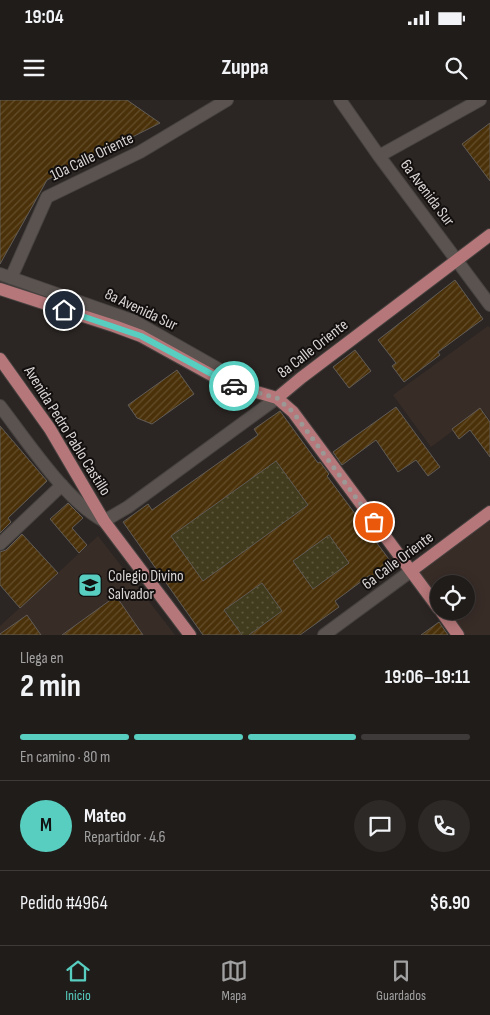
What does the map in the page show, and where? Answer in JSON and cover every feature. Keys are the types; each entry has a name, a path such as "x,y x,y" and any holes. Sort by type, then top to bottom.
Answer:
{"main road":[{"name":"8a Calle Oriente","path":"277,398 490,235"},
{"path":"0,289 141,336 226,383 277,398 293,412 430,597"},
{"name":"Avenida Pedro Pablo Castillo","path":"0,358 50,429 104,521 190,635"},
{"name":"6a Calle Oriente","path":"411,571 490,512"},
{"path":"447,620 458,635"}],"street":[{"name":"10a Calle Oriente","path":"6,276 46,197 140,152 226,100"},
{"name":"6a Avenida Sur","path":"340,100 379,156 490,305"},
{"path":"379,156 480,100"},
{"name":"8a Avenida Sur","path":"6,276 106,310 139,324 260,393"},
{"name":"8a Calle Oriente","path":"104,521 128,507 277,398"},
{"name":"Avenida Pedro Pablo Castillo","path":"0,406 62,485 91,514 104,521"},
{"path":"0,544 62,485"},
{"name":"6a Calle Oriente","path":"324,635 411,571"}],"shaded area":[{"path":"488,326 490,328 490,420 482,409 431,447 393,395"},
{"path":"276,461 308,505 203,581 171,536"},
{"path":"490,513 490,635 458,635 447,620 475,620 475,575 430,575 430,596 411,571"},
{"path":"329,535 349,563 313,589 293,561"},
{"name":"Colegio Divino Salvador","path":"98,536 175,635 0,635 0,626"},
{"path":"262,583 282,611 249,635 242,635 224,610"}],"building":[{"path":"0,100 127,100 160,123 47,180 0,264"},
{"path":"490,123 490,181 462,144"},
{"path":"455,280 483,319 438,352 440,355 404,382 392,366 396,363 378,340"},
{"path":"355,350 371,371 349,388 333,367"},
{"path":"177,370 194,394 152,424 137,418 128,405"},
{"path":"396,407 440,467 428,476 416,460 398,472 376,440 342,465 333,452"},
{"path":"480,408 490,422 490,457 470,430 459,439 452,429"},
{"path":"280,411 318,463 320,462 329,474 327,476 394,566 374,581 370,575 335,601 339,607 300,635 249,635 282,611 262,583 224,610 242,635 203,635 123,522 148,504 152,510 258,435 254,429","holes":["276,461 308,505 203,581 171,536","329,535 349,563 313,589 293,561"]},
{"path":"0,426 47,481 8,518 11,522 0,533"},
{"path":"68,503 83,518 72,528 87,545 79,553 50,519"},
{"path":"22,534 58,573 20,608 0,585 0,552 6,550"},
{"path":"116,596 143,635 62,635"},
{"path":"27,615 41,635 0,635 0,634"},
{"path":"439,622 448,635 421,635"}],"way so far":[{"path":"234,386 277,398 293,412 374,522"}],"place":[{"name":"Colegio Divino Salvador","path":"90,585"}],"route":[{"path":"64,310 141,336 234,386"}]}
